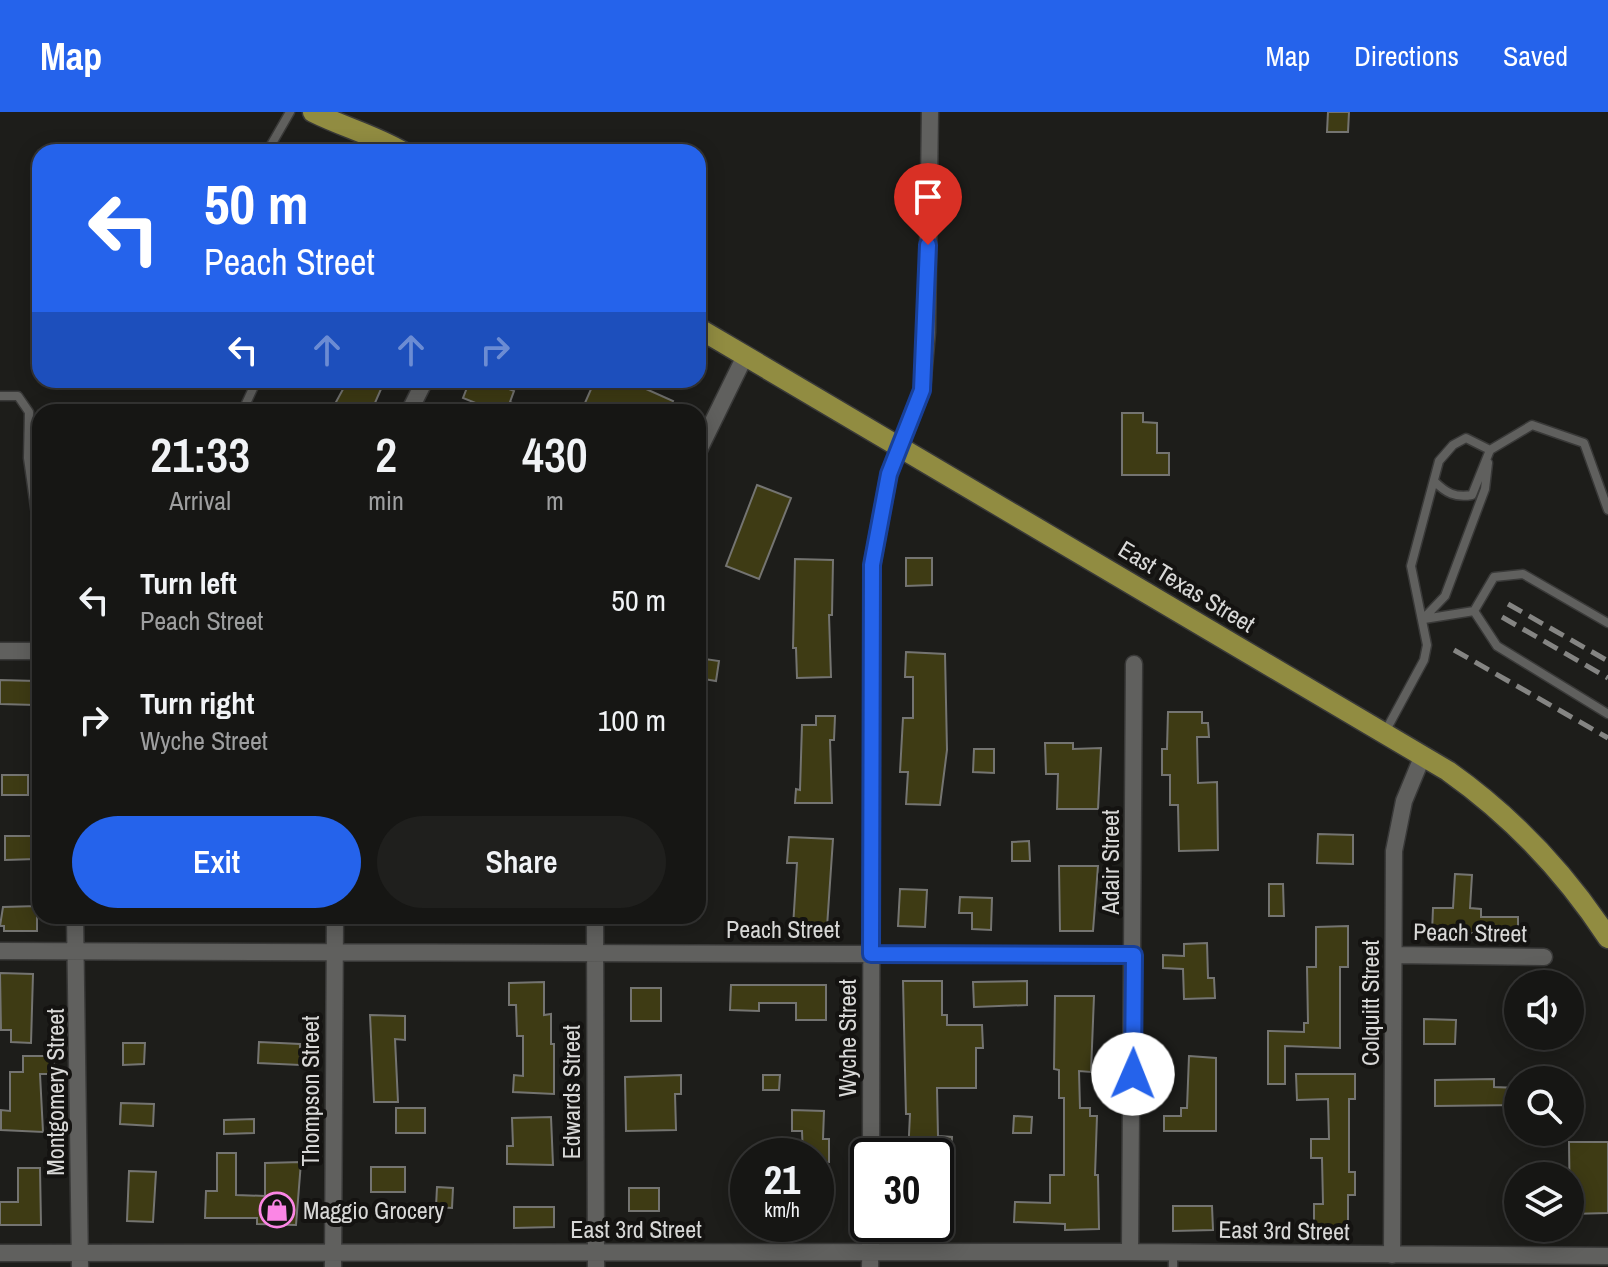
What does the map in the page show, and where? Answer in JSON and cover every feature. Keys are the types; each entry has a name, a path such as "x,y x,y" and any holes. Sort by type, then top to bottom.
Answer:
{"main road":[{"path":"313,112 340,126 372,134"},
{"path":"350,112 372,134 389,144"},
{"name":"East Texas Street","path":"706,333 1423,755 1476,791 1531,840 1573,886 1608,938"}],"street":[{"name":"Wyche Street","path":"871,1138 872,565 881,501 922,390 926,347 930,112"},
{"path":"706,436 745,356"},
{"path":"0,651 32,651"},
{"name":"Adair Street","path":"1130,1252 1134,664"},
{"name":"Colquitt Street","path":"1392,1255 1394,851 1404,801 1423,755"},
{"name":"Montgomery Street","path":"76,924 80,1260"},
{"name":"Thompson Street","path":"333,1260 335,924"},
{"name":"Edwards Street","path":"595,924 596,1260"},
{"name":"Peach Street","path":"0,951 1134,955"},
{"name":"Peach Street","path":"1394,955 1544,957"},
{"name":"East 3rd Street","path":"0,1253 80,1260 1080,1260 1130,1252 1173,1260 1392,1255 1608,1256"}],"lane":[{"path":"272,144 290,112"},
{"path":"0,396 18,396 29,412 28,458 32,486"},
{"path":"1434,481 1445,492 1460,497 1472,495 1490,450 1532,425 1584,443 1608,510"},
{"path":"1385,733 1424,660 1427,645 1411,566 1439,461 1453,445 1466,438 1490,450"},
{"path":"1423,619 1445,596 1485,489 1490,450"},
{"path":"1474,611 1494,577 1523,574 1608,623"},
{"path":"1423,619 1474,611"},
{"path":"1474,611 1497,646 1608,714"}],"building":[{"path":"1328,112 1349,112 1348,132 1327,132"},
{"path":"344,388 382,388 374,404 336,402"},
{"path":"467,388 506,388 514,391 510,402 515,404 478,404 463,398"},
{"path":"592,388 644,388 673,401 672,404 584,404"},
{"path":"1122,413 1143,413 1143,422 1157,423 1157,453 1169,453 1169,475 1122,475"},
{"path":"757,485 791,498 759,579 726,566"},
{"path":"906,558 932,558 932,585 906,586"},
{"path":"795,559 833,560 832,615 829,615 831,677 797,678 796,648 793,648"},
{"path":"906,652 945,654 947,750 940,805 906,804 908,772 900,772 903,718 913,718 913,677 905,677"},
{"path":"706,659 719,661 716,681 706,679"},
{"path":"0,680 32,681 32,705 0,704"},
{"path":"1168,712 1202,712 1202,723 1208,723 1209,737 1197,737 1198,783 1217,782 1218,850 1179,851 1178,805 1170,805 1170,775 1162,775 1162,749 1167,749"},
{"path":"816,716 835,716 834,740 830,740 832,803 795,803 796,789 800,790 802,725 816,725"},
{"path":"1045,743 1073,743 1073,749 1101,748 1098,809 1057,809 1058,774 1046,774"},
{"path":"974,749 994,749 994,773 973,772"},
{"path":"2,775 28,775 28,795 2,795"},
{"path":"1318,834 1353,835 1353,864 1317,863"},
{"path":"5,836 32,836 32,859 5,860"},
{"path":"789,837 833,839 827,927 793,927 797,863 787,863"},
{"path":"1029,841 1030,861 1012,861 1012,842"},
{"path":"1059,866 1098,866 1093,931 1060,931"},
{"path":"1455,874 1472,875 1470,908 1481,909 1481,917 1518,917 1518,933 1432,933 1433,908 1453,908"},
{"path":"1269,884 1283,884 1284,916 1269,916"},
{"path":"900,889 927,890 925,927 898,926"},
{"path":"960,897 992,898 991,930 972,929 972,913 959,913"},
{"path":"32,906 32,924 37,924 37,931 4,931 4,926 0,926 3,907"},
{"path":"1348,926 1348,967 1340,967 1340,1048 1285,1046 1285,1084 1268,1084 1268,1031 1304,1032 1304,1023 1308,1023 1307,967 1316,967 1316,927"},
{"path":"1207,943 1208,978 1214,978 1215,998 1184,999 1183,969 1163,968 1163,955 1184,956 1184,944"},
{"path":"0,973 33,974 31,1043 11,1042 11,1030 1,1030"},
{"path":"903,981 942,981 942,1015 947,1015 947,1025 982,1025 983,1048 976,1048 976,1088 937,1088 938,1136 952,1138 909,1138 910,1114 906,1114"},
{"path":"1027,981 1027,1005 974,1007 973,982"},
{"path":"544,982 544,1015 551,1014 551,1044 554,1044 554,1094 513,1092 514,1075 523,1076 523,1036 517,1036 516,1005 509,1005 509,983"},
{"path":"731,985 826,985 826,1020 796,1020 796,1003 759,1003 759,1011 730,1010"},
{"path":"631,988 661,988 661,1021 631,1021"},
{"path":"1055,996 1094,996 1091,1072 1079,1071 1080,1108 1090,1108 1090,1116 1097,1116 1095,1175 1098,1175 1099,1229 1065,1230 1065,1224 1014,1222 1015,1202 1050,1203 1050,1175 1064,1175 1064,1098 1059,1098 1059,1070 1054,1069"},
{"path":"370,1015 405,1016 405,1040 395,1039 398,1102 374,1102"},
{"path":"1424,1019 1456,1020 1455,1044 1424,1044"},
{"path":"259,1042 300,1044 300,1065 258,1063"},
{"path":"123,1043 145,1043 144,1064 123,1065"},
{"path":"23,1056 54,1056 54,1074 40,1074 43,1132 1,1130 1,1110 10,1111 10,1072 23,1072"},
{"path":"1189,1056 1216,1058 1216,1131 1164,1131 1164,1116 1181,1116 1181,1108 1187,1108"},
{"path":"1296,1074 1355,1074 1355,1099 1349,1099 1349,1172 1355,1172 1355,1195 1348,1195 1348,1232 1314,1232 1314,1204 1323,1204 1322,1158 1311,1158 1311,1139 1329,1139 1328,1099 1297,1100"},
{"path":"681,1075 681,1094 675,1094 676,1130 626,1131 625,1077"},
{"path":"763,1075 780,1075 779,1090 763,1090"},
{"path":"1494,1079 1494,1087 1504,1087 1504,1105 1435,1106 1435,1080"},
{"path":"121,1103 154,1104 153,1126 120,1124"},
{"path":"396,1108 425,1108 425,1133 396,1133"},
{"path":"792,1110 824,1111 823,1138 802,1138 802,1131 792,1131"},
{"path":"1014,1116 1032,1117 1031,1133 1013,1133"},
{"path":"551,1117 553,1165 507,1164 507,1146 513,1146 512,1118"},
{"path":"254,1119 254,1133 224,1134 224,1120"},
{"path":"1584,1142 1608,1142 1608,1213 1584,1214 1584,1162 1569,1162 1569,1146 1584,1146"},
{"path":"217,1153 236,1153 236,1195 265,1196 265,1163 301,1162 296,1225 257,1224 257,1218 205,1218 206,1191 217,1191"},
{"path":"371,1167 405,1167 405,1192 371,1192"},
{"path":"18,1168 40,1168 41,1225 0,1225 0,1202 18,1202"},
{"path":"129,1171 156,1172 153,1222 127,1221"},
{"path":"437,1187 453,1188 452,1208 436,1207"},
{"path":"629,1188 659,1188 659,1211 629,1211"},
{"path":"1173,1206 1212,1206 1213,1230 1173,1231"},
{"path":"514,1207 554,1207 554,1227 514,1228"}],"railway":[{"path":"1508,604 1608,661"},
{"path":"1502,617 1608,678"},
{"path":"1454,650 1608,738"}],"place":[{"name":"Maggio Grocery","path":"277,1210"}],"route":[{"path":"928,245 927,332 922,390 881,501 872,565 871,954 1134,955 1133,1074"}]}
